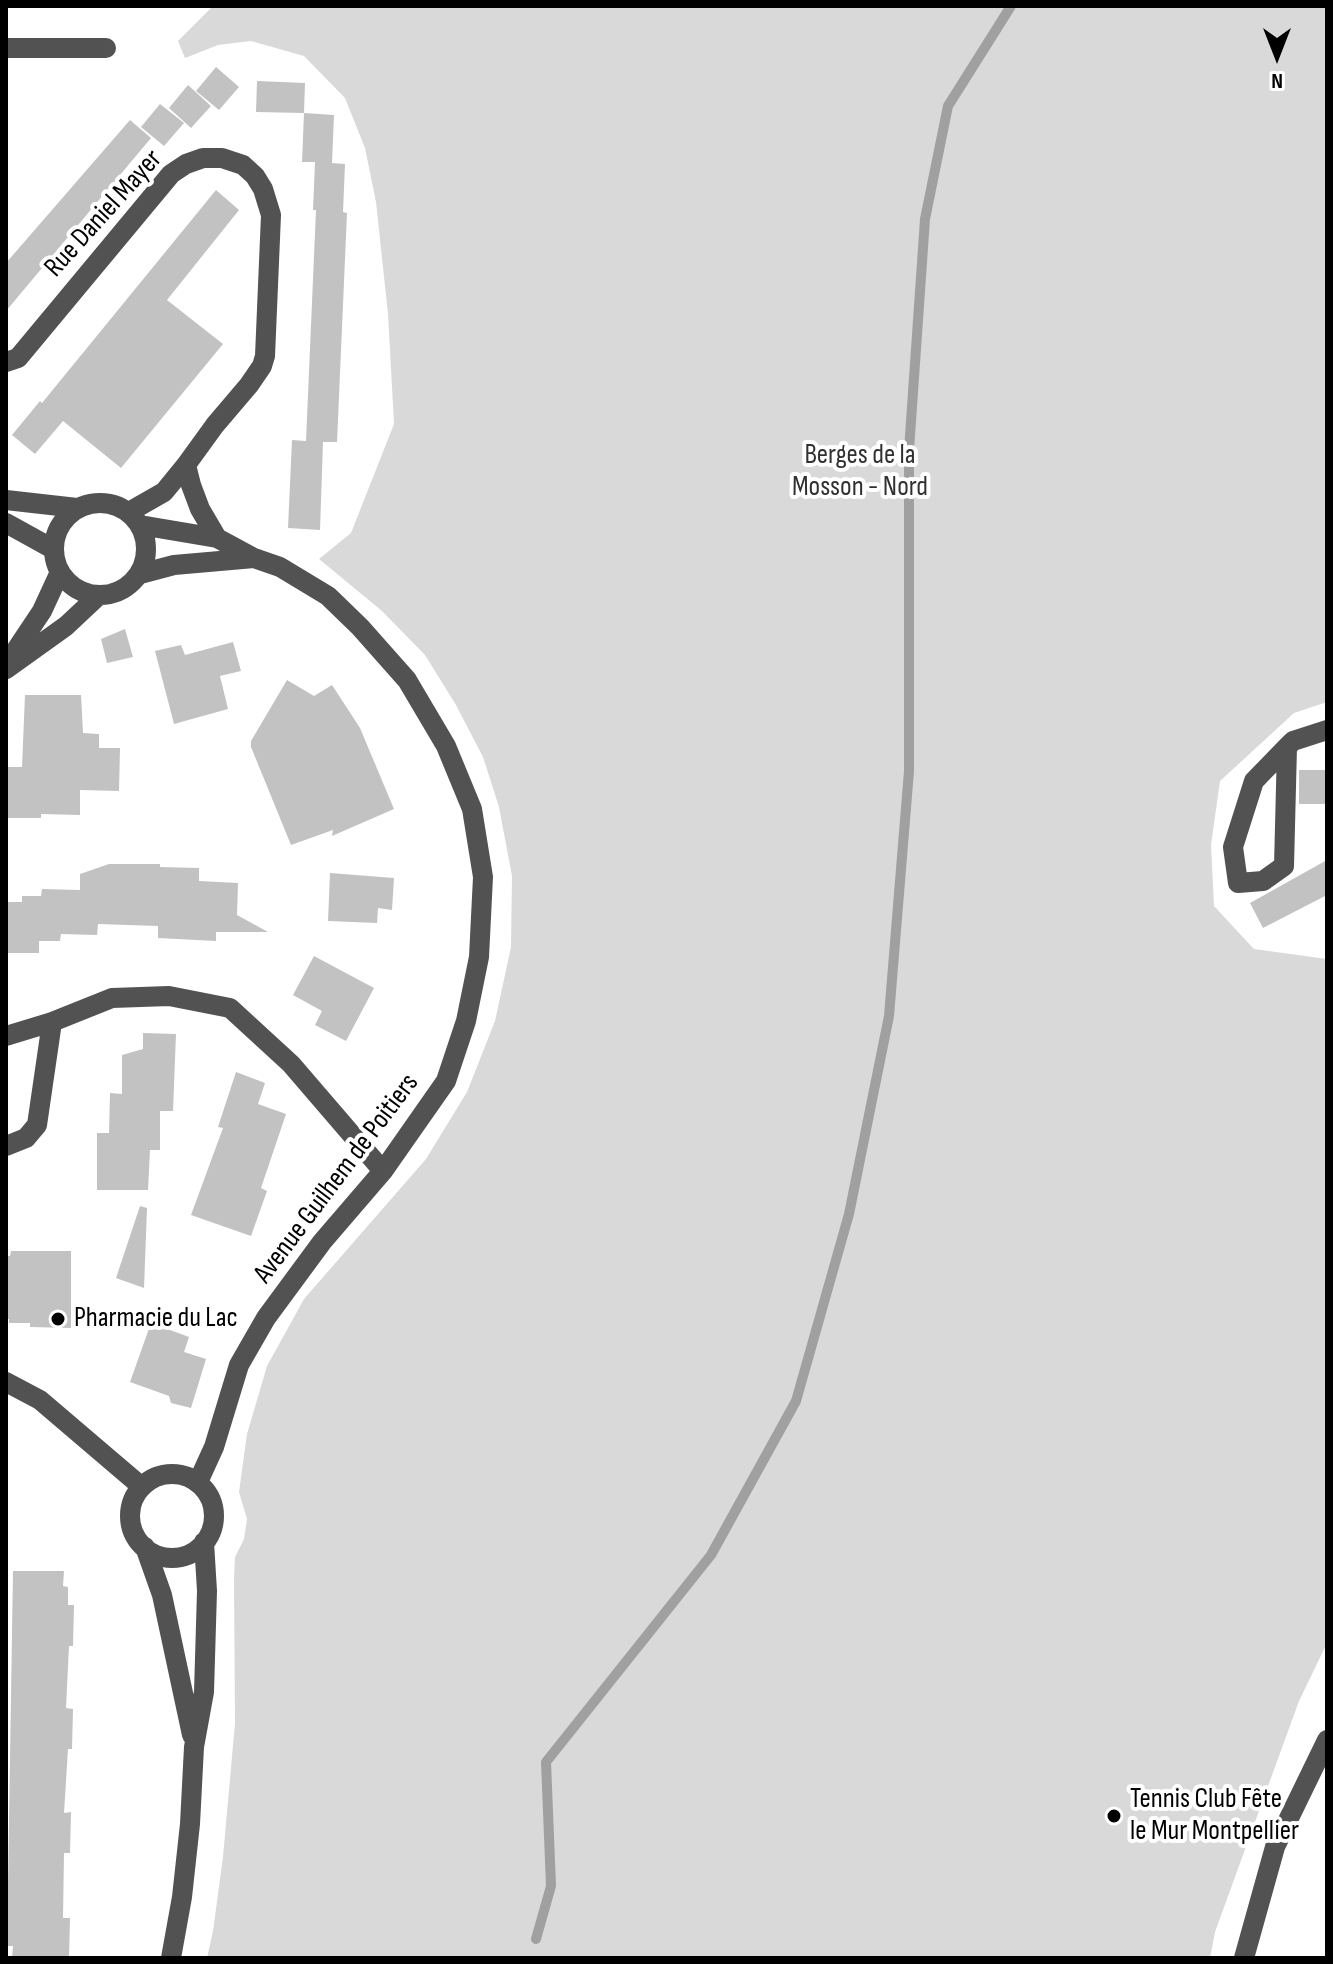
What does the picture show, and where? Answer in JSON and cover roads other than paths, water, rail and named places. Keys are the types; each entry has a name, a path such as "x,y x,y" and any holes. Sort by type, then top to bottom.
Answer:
{"street":[{"path":"6,48 106,48"},
{"name":"Rue Daniel Mayer","path":"6,362 18,358 171,174 203,158 222,158 243,165 255,176 263,189 271,215 262,366 164,492 135,518"},
{"path":"186,465 200,509 217,538"},
{"path":"6,500 77,508 104,503 118,506 135,518 145,537 145,562 140,574 122,591 98,596 83,592 69,584 60,572 53,549 60,525 77,508"},
{"name":"Avenue Guilhem de Poitiers","path":"135,518 217,538 254,558 280,567 328,596 360,627 407,680 446,746 472,809 483,877 479,957 466,1021 446,1081 383,1171 322,1242 266,1318 239,1365 214,1447 198,1482"},
{"path":"6,523 53,549"},
{"name":"Avenue Guilhem de Poitiers","path":"140,574 174,565 254,558"},
{"path":"6,666 42,611 60,572"},
{"path":"6,666 66,626 98,596"},
{"path":"1287,747 1284,866 1263,881 1238,883 1233,847 1254,781 1287,747 1293,741 1327,730"},
{"path":"6,1036 112,998 169,996 230,1008 291,1064 383,1171"},
{"path":"6,1146 26,1138 37,1125 52,1022"},
{"path":"6,1382 40,1400 142,1487"},
{"path":"175,1474 198,1482 207,1492 214,1518 204,1542 195,1551 182,1556 156,1554 145,1547 137,1539 130,1519 135,1496 142,1487 162,1475 175,1474"},
{"path":"171,1958 190,1824 194,1747 204,1692 207,1591 204,1542"},
{"path":"145,1547 162,1595 194,1747"},
{"path":"1244,1958 1275,1847 1327,1740"}],"waterway":[{"path":"536,1939 551,1886 546,1762 711,1555 796,1401 849,1214 889,1016 909,771 909,450 925,219 948,106 1011,6"}],"place":[{"name":"Pharmacie du Lac","path":"58,1319"},
{"name":"Tennis Club Fête le Mur Montpellier","path":"1114,1816"}],"park label":[{"name":"Berges de la Mosson - Nord","path":"860,472"}]}
